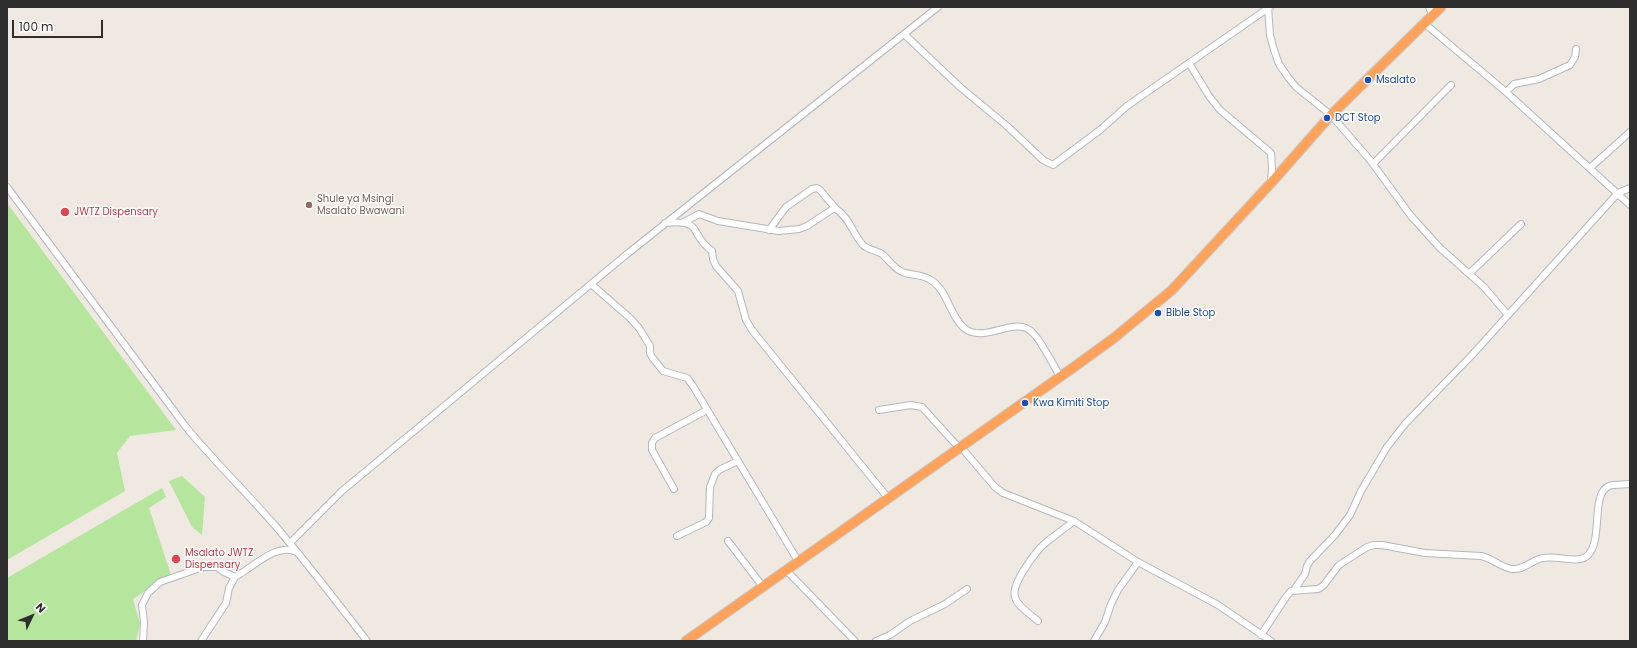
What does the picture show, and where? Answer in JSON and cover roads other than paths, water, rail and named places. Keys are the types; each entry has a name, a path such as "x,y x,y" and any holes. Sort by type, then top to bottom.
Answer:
{"highway":[{"path":"686,641 961,448 1114,338 1172,290 1271,183 1331,115 1424,23 1430,11 1440,7"}],"street":[{"path":"290,543 342,491 591,284 665,223 938,7"},
{"path":"904,34 960,87 1007,126 1044,160 1053,165 1108,123 1118,112 1268,8"},
{"path":"1268,8 1270,35 1279,64 1296,87 1331,115 1373,164 1411,216 1425,232 1458,265 1470,273 1508,314"},
{"path":"1424,23 1506,92 1630,205"},
{"path":"1506,92 1514,84 1539,79 1570,65 1575,57 1576,49"},
{"path":"1189,63 1209,96 1220,110 1270,154 1272,168 1271,183"},
{"path":"1373,164 1451,85"},
{"path":"1590,168 1630,132"},
{"path":"7,187 186,427 208,454 290,543 367,641"},
{"path":"769,230 786,207 812,189 817,188 844,217 863,245 882,254 890,264 904,272 929,279 945,296 956,318 964,328 977,334 985,334 997,330 1021,326 1033,332 1060,376"},
{"path":"1261,635 1286,597 1294,590 1305,574 1310,561 1335,535 1350,515 1361,491 1387,447 1405,424 1472,354 1618,193 1630,188"},
{"path":"665,223 684,222 699,214 718,221 769,230 787,231 807,226 833,209 836,209"},
{"path":"684,222 692,226 703,242 712,251 716,266 737,289 746,320 764,345 888,498"},
{"path":"1470,273 1521,224"},
{"path":"591,284 630,318 639,328 650,346 650,353 652,357 663,371 687,378 798,562"},
{"path":"879,410 911,405 922,408 961,448 995,487 1003,492 1074,521 1138,562 1218,606 1268,640"},
{"path":"674,489 652,450 652,444 655,438 707,410"},
{"path":"676,536 706,522 709,518 710,487 716,474 719,470 738,461"},
{"path":"1294,590 1318,589 1323,586 1344,560 1367,547 1374,545 1382,545 1425,553 1487,557 1506,568 1515,569 1525,567 1542,558 1556,557 1578,560 1583,559 1593,549 1596,540 1600,499 1604,490 1611,486 1630,484"},
{"path":"1038,621 1016,600 1014,594 1015,585 1040,548 1074,521"},
{"path":"728,541 763,587"},
{"path":"201,641 226,603 229,588 235,577 281,550 291,550 298,553"},
{"path":"1094,641 1105,622 1111,604 1118,590 1138,562"},
{"path":"143,641 144,622 142,605 148,593 160,582 203,566 217,567 235,577"},
{"path":"786,570 855,641"},
{"path":"876,641 890,635 910,621 945,604 967,590"}],"place":[{"name":"Msalato","path":"1368,80"},
{"name":"DCT Stop","path":"1327,118"},
{"name":"Shule ya Msingi Msalato Bwawani","path":"309,205"},
{"name":"JWTZ Dispensary","path":"65,212"},
{"name":"Bible Stop","path":"1158,313"},
{"name":"Kwa Kimiti Stop","path":"1025,403"},
{"name":"Msalato JWTZ Dispensary","path":"176,559"}]}
